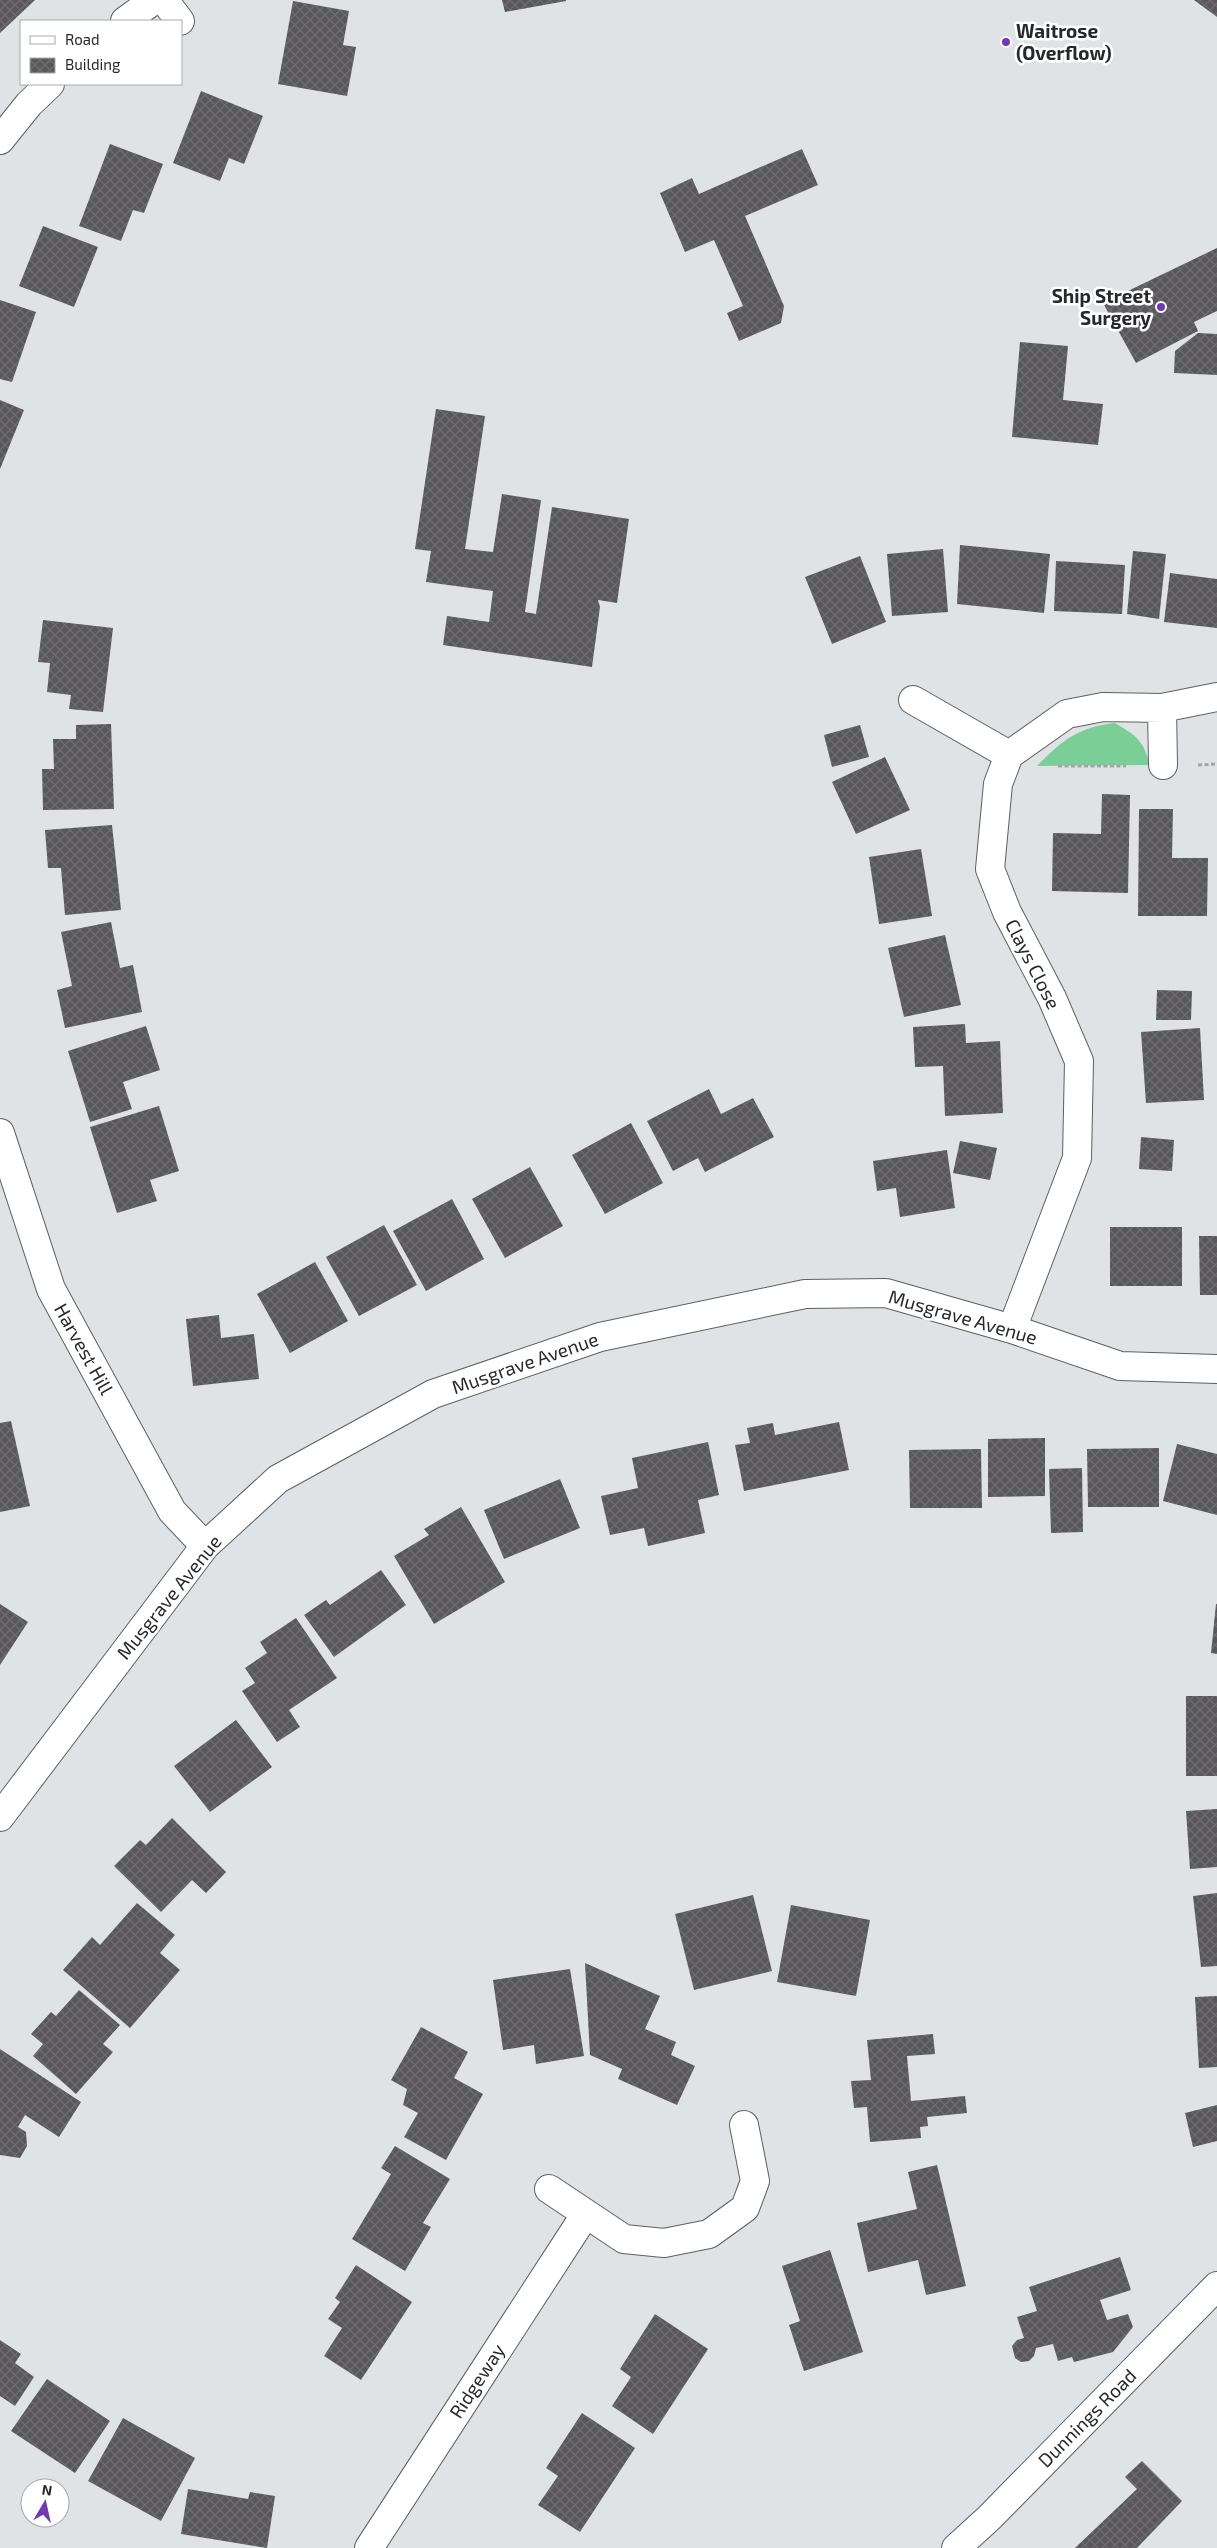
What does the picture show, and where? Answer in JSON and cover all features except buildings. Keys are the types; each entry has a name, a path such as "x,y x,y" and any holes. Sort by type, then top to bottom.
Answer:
{"street":[{"path":"126,20 154,0"},
{"path":"164,0 179,20"},
{"path":"0,140 29,104 49,85"},
{"path":"913,700 1009,755 1067,714 1104,707 1162,708 1217,697"},
{"path":"1162,708 1164,765"},
{"name":"Clays Close","path":"1009,755 998,784 990,869 1007,912 1052,998 1079,1061 1077,1158 1012,1329"},
{"name":"Harvest Hill","path":"0,1133 51,1289 172,1511 205,1546"},
{"name":"Musgrave Avenue","path":"0,1817 205,1546 278,1479 433,1394 600,1337 805,1294 886,1293 1012,1329 1120,1366 1217,1369"},
{"path":"549,2189 585,2215 624,2239 664,2243 709,2234 745,2208 755,2181 744,2125"},
{"name":"Ridgeway","path":"369,2548 585,2215"},
{"name":"Dunnings Road","path":"956,2548 989,2518 1217,2286"}],"path":[{"path":"1009,755 1037,766 1217,764"}],"green space":[{"path":"1115,723 1128,731 1142,744 1149,765 1037,766 1072,736 1091,728"}],"place":[{"name":"Waitrose (Overflow)","path":"1006,42"},
{"name":"Ship Street Surgery","path":"1161,307"}]}
